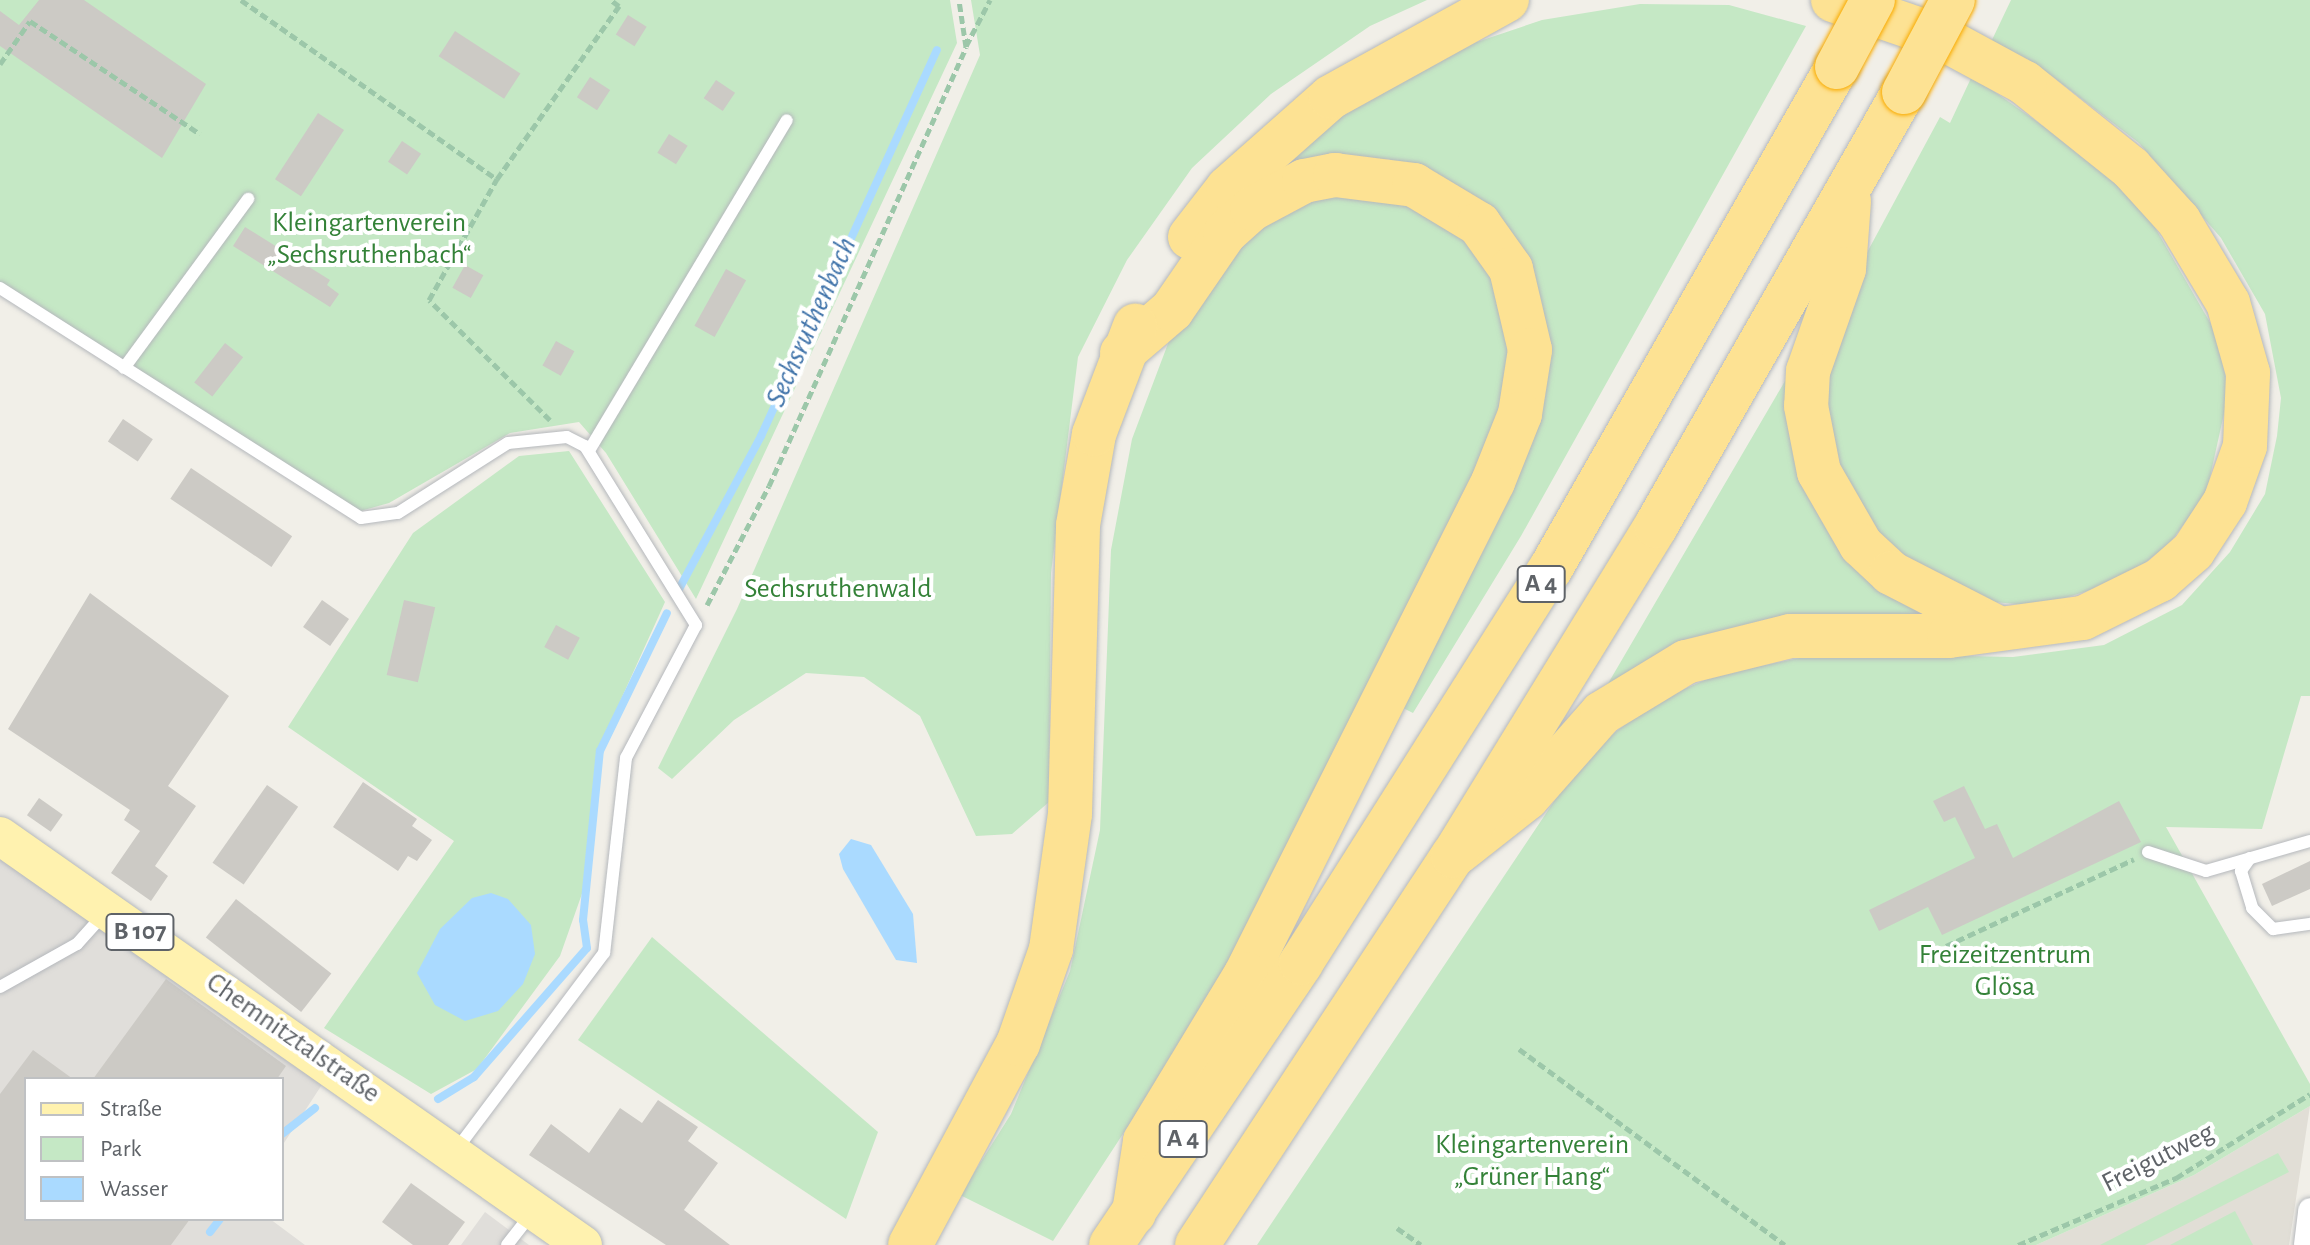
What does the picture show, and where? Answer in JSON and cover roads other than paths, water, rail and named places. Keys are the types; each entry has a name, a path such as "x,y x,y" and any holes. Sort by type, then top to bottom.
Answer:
{"highway":[{"path":"910,1245 1018,1044 1051,949 1070,814 1078,525 1094,434 1122,353 1202,220 1283,134 1369,71 1507,0"},
{"path":"1466,23 1538,0"},
{"path":"1453,856 1527,798 1602,713 1686,662 1790,636 1949,636 2109,609 2193,551 2225,502 2245,446 2244,349 2228,303 2179,221 2095,136 1982,57 1833,0"},
{"name":"A 4","path":"1132,1210 1551,568 1873,0"},
{"name":"A 4","path":"1201,1238 1453,856 1850,192 1953,0"},
{"path":"1122,353 1172,310 1225,233 1252,209 1304,181 1335,175 1414,185 1479,224 1511,269 1530,350 1520,414 1493,482 1246,974 1145,1141 1132,1210"},
{"path":"1850,192 1844,269 1808,371 1806,406 1819,472 1861,545 1891,573 1998,628"},
{"path":"878,1245 928,1176 960,1148"}],"main road":[{"name":"Chemnitztalstraße","path":"0,836 455,1151 583,1245"}],"street":[{"path":"2306,1245 2310,1210"}],"lane":[{"path":"590,449 787,120"},
{"path":"124,368 248,199"},
{"path":"0,288 361,518 398,513 508,443 567,437 590,449 696,625 626,758 604,953 455,1151"},
{"path":"2148,852 2206,871 2310,841"},
{"path":"2250,858 2241,871 2252,908 2273,929 2310,924"},
{"path":"0,987 77,944 109,910"},
{"path":"507,1245 534,1210"}],"water":[{"path":"851,839 871,845 913,914 917,963 896,960 843,869 839,854"},
{"path":"491,893 508,899 531,925 535,954 523,984 498,1011 465,1021 435,1005 417,973 440,929 472,898"}],"waterway":[{"name":"Sechsruthenbach","path":"678,591 761,436 937,50"},
{"name":"Sechsruthenbach","path":"438,1099 474,1077 587,948 583,920 600,751 667,613"},
{"name":"Sechsruthenbach","path":"284,1132 315,1108"},
{"name":"Sechsruthenbach","path":"210,1232 218,1221"}],"park label":[{"name":"Kleingartenverein „Sechsruthenbach“","path":"369,239"},
{"name":"Sechsruthenwald","path":"838,589"},
{"name":"Freizeitzentrum Glösa","path":"2005,971"},
{"name":"Kleingartenverein „Grüner Hang“","path":"1532,1161"}]}
